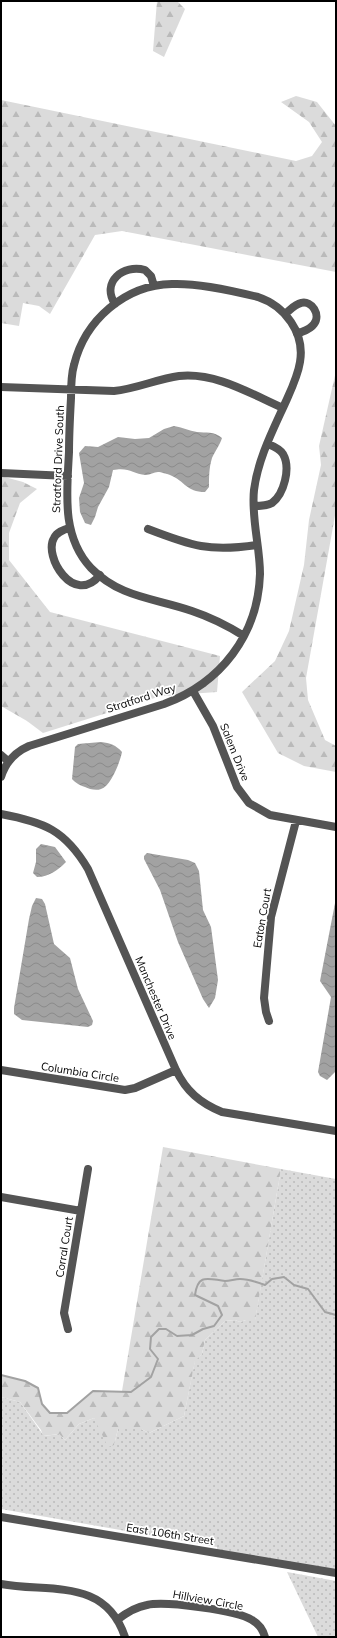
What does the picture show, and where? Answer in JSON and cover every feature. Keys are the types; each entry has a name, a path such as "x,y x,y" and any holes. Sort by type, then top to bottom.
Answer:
{"street":[{"path":"115,304 110,297 110,287 112,281 122,272 131,270 145,270 151,276 154,286"},
{"name":"Stratford Drive South","path":"244,636 193,611 125,592 112,585 91,568 78,550 69,528 67,502 71,390 74,364 80,347 94,323 115,304 134,292 154,286 182,284 247,294 266,299 285,314"},
{"path":"303,302 309,304 317,314 315,324 308,330 297,334 285,314 297,304 303,302"},
{"name":"Stratford Way","path":"1,777 4,767 8,761 20,750 164,704 192,691 209,680 220,670 238,648 252,618 260,574 254,490 258,470 300,363 300,345 297,334"},
{"path":"1,387 114,391 128,390 180,376 200,376 222,382 283,408"},
{"path":"254,506 272,503 280,493 285,481 286,468 283,454 268,444"},
{"path":"1,473 68,476"},
{"name":"Stratford Drive South","path":"69,528 57,534 52,543 53,555 58,568 70,581 81,586 89,585 100,575"},
{"path":"148,529 181,542 200,547 227,548 257,545"},
{"name":"Salem Drive","path":"192,691 213,726 237,787 249,803 270,815 336,827"},
{"path":"1,755 8,761"},
{"name":"Manchester Drive","path":"1,814 28,820 45,826 61,836 80,856 88,869 176,1070 185,1087 194,1097 207,1106 222,1112 336,1131"},
{"name":"Eaton Court","path":"269,1021 264,998 271,917 296,820"},
{"name":"Columbia Circle","path":"1,1070 125,1090 135,1088 176,1070"},
{"name":"Corral Court","path":"68,1329 64,1313 88,1169"},
{"path":"1,1198 81,1211"},
{"name":"East 106th Street","path":"1,1517 336,1573"},
{"path":"1,1584 35,1588 68,1589 83,1592 103,1604 117,1620 125,1637"},
{"name":"Hillview Circle","path":"117,1620 139,1607 168,1603 241,1615 258,1625 265,1637"}],"green space":[{"path":"157,1 177,1 185,9 164,57 153,51"},
{"path":"296,96 317,102 336,126 336,272 122,231 95,235 50,314 39,306 23,303 19,326 1,323 1,100 296,161 312,156 322,142 309,122 281,102"},
{"path":"336,371 336,510 306,678 308,700 325,740 336,746 336,772 304,766 278,753 242,692 275,661 289,631 304,565 309,520 321,465 319,446"},
{"path":"1,476 23,482 37,489 20,503 9,533 9,560 50,612 220,656 217,692 161,696 43,733 27,721 1,706"},
{"path":"163,1147 281,1169 255,1321 225,1321 205,1340 202,1354 195,1361 184,1416 149,1433 141,1429 118,1429 114,1445 108,1447 94,1418 79,1424 65,1440 59,1434 43,1436 41,1430 20,1402 1,1397 1,1375 25,1381 38,1388 42,1404 51,1413 67,1413 93,1391 122,1391"},
{"path":"281,1169 336,1179 336,1570 217,1550 217,1547 1,1509 1,1397 20,1402 44,1436 59,1434 65,1440 79,1424 94,1418 114,1445 118,1429 141,1429 149,1433 184,1416 195,1360 202,1354 205,1340 225,1321 235,1320 240,1322 255,1320"},
{"path":"287,1572 336,1581 336,1637 318,1637"}],"water":[{"path":"174,426 194,431 213,433 222,438 212,458 209,487 205,492 194,490 175,477 159,472 146,475 123,469 113,470 109,487 98,507 91,525 85,523 80,512 79,498 84,483 79,453 85,446 98,447 118,437 135,439 149,438 164,429"},
{"path":"101,742 113,745 122,752 112,779 105,787 93,790 79,785 72,779 75,747 78,744"},
{"path":"41,844 55,847 66,862 53,872 45,876 37,877 33,873 36,862 36,849"},
{"path":"147,853 188,860 195,863 199,871 203,910 211,927 218,980 215,998 209,1008 203,999 178,942 160,890 144,859 144,856"},
{"path":"36,898 42,899 45,904 54,944 70,958 78,989 93,1021 92,1025 88,1027 22,1020 14,1014 29,919 32,906"},
{"path":"336,898 336,1071 327,1080 320,1076 318,1072 331,997 320,981"}],"waterway":[{"path":"1,1375 25,1381 38,1388 42,1404 50,1413 67,1413 93,1391 131,1392 151,1377 158,1359 150,1349 151,1337 159,1329 166,1329 177,1336 192,1335 203,1329 214,1326 222,1315 218,1306 195,1295 196,1288 199,1283 201,1280 205,1279 225,1281 243,1279 265,1285 272,1279 284,1277 294,1285 308,1289 325,1312 336,1315"}]}
